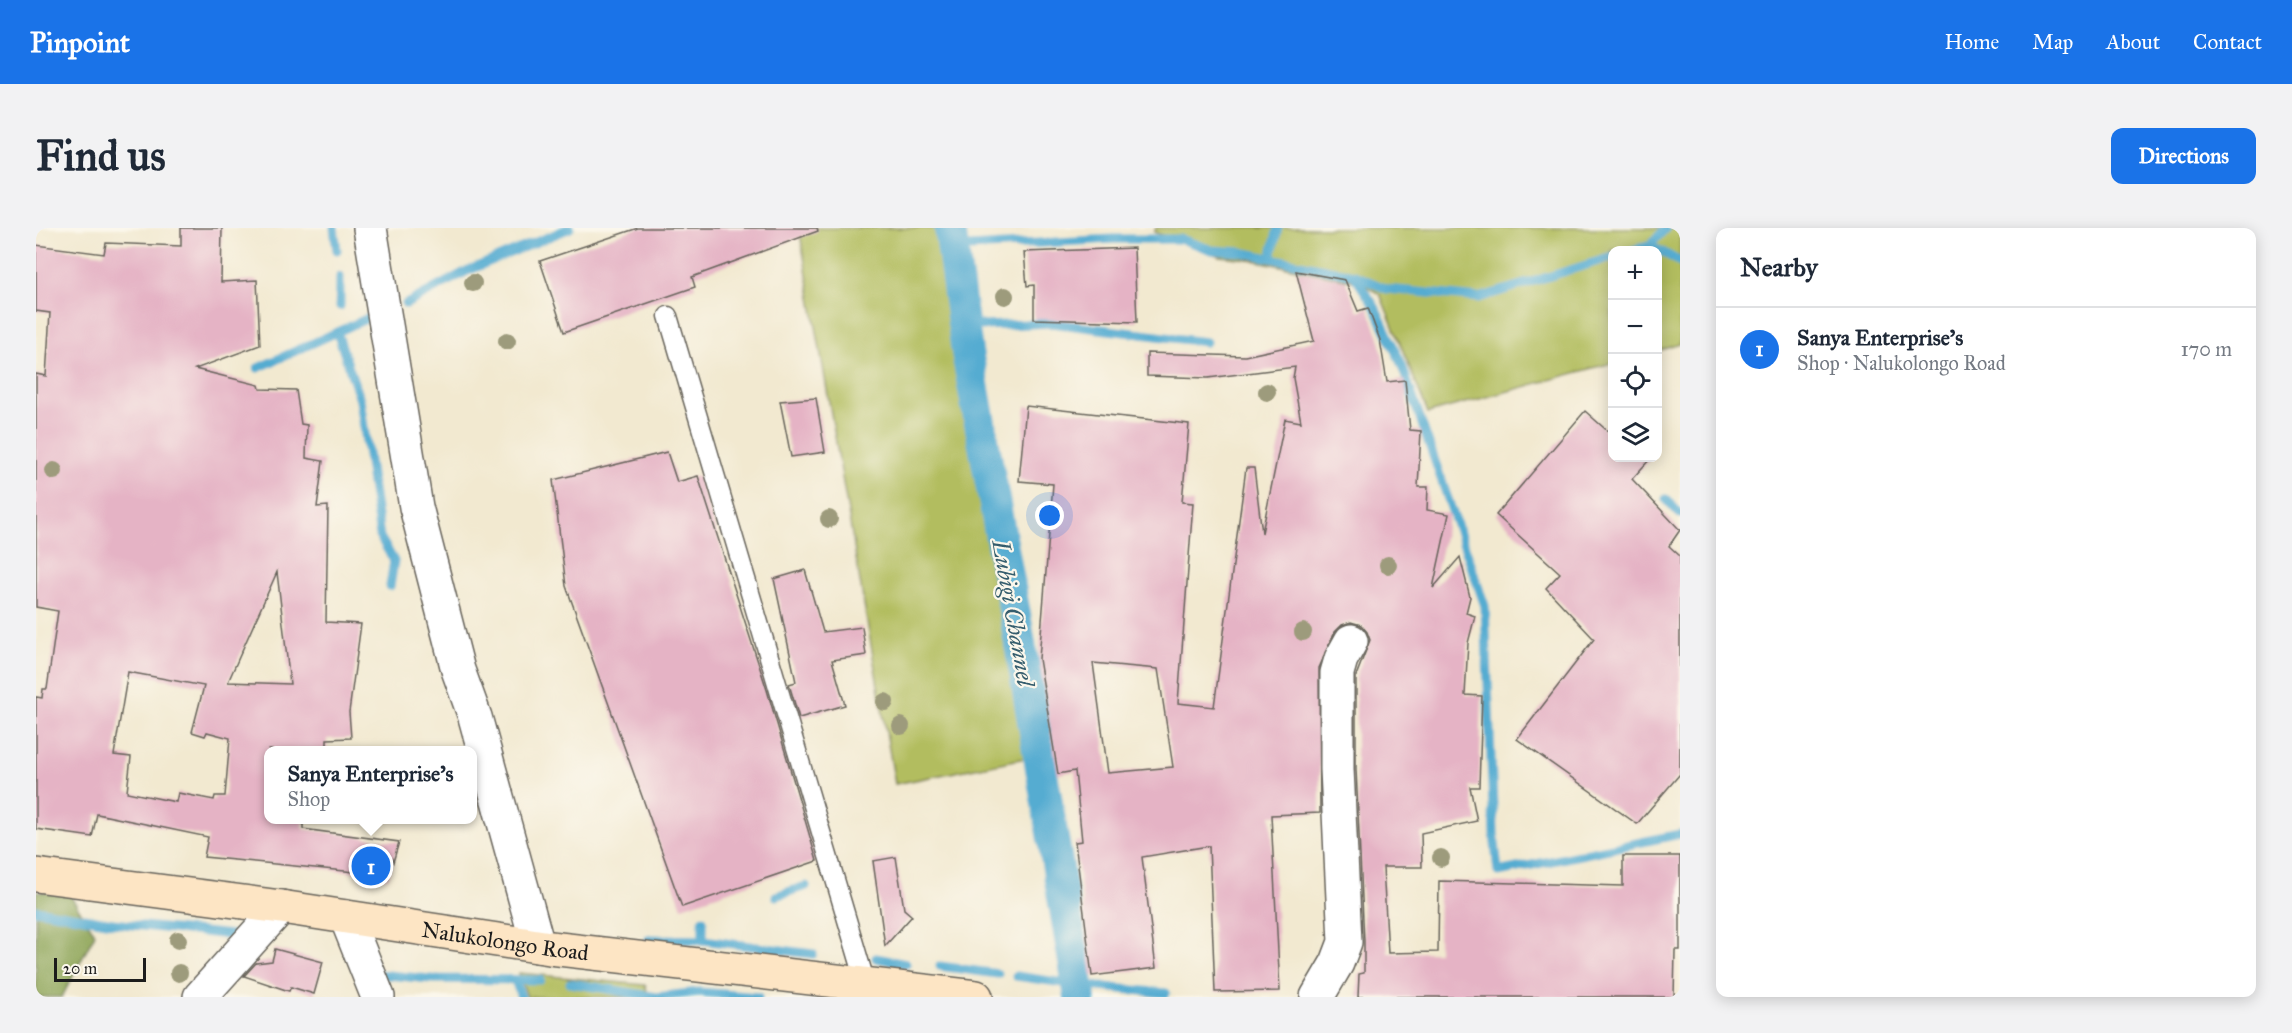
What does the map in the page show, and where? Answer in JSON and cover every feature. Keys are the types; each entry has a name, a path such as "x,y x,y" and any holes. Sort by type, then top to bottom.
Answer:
{"street":[{"path":"370,228 416,507 458,670 475,717 538,946"},
{"path":"1317,997 1337,963 1345,942 1337,769 1337,673 1341,659 1352,641"},
{"name":"Nalukolongo Road","path":"36,875 346,917 538,946 866,984 907,993 976,997"},
{"path":"200,997 281,908"},
{"path":"346,917 378,997"}],"lane":[{"path":"668,316 866,984"}],"green space":[{"path":"799,228 938,228 1031,757 895,784"},
{"path":"1156,228 1680,228 1680,344 1662,350 1662,246 1608,246 1608,364 1428,413 1380,294 1359,282 1248,259 1220,256 1154,232"},
{"path":"36,891 70,895 95,934 62,997 36,997"},
{"path":"519,973 645,985 649,997 527,997"}],"building":[{"path":"181,228 222,228 221,282 257,280 260,345 195,369 259,385 260,389 296,390 301,424 307,425 306,458 323,461 317,507 328,506 326,622 361,624 349,712 351,738 327,739 327,746 264,746 264,824 303,824 303,829 399,842 388,879 365,873 204,857 208,837 97,814 92,837 36,829 36,697 42,698 43,689 47,689 58,611 36,607 36,374 46,376 50,313 36,311 36,245 104,254 106,243 181,246","holes":["277,572 290,684 228,682","128,672 204,686 192,732 205,736 207,732 230,738 225,796 215,796 214,800 178,793 176,802 127,792 131,757 114,755"]},
{"path":"638,228 817,228 818,231 692,277 695,287 564,332 540,261"},
{"path":"1134,248 1137,322 1034,319 1034,285 1027,286 1024,252"},
{"path":"1296,271 1345,280 1358,311 1368,308 1380,340 1387,382 1405,380 1410,430 1421,431 1418,487 1428,487 1427,510 1449,514 1433,588 1460,557 1470,597 1466,613 1475,616 1468,643 1465,695 1482,696 1479,787 1470,787 1477,821 1421,833 1422,867 1383,867 1388,953 1438,952 1439,881 1623,886 1623,856 1680,856 1680,950 1675,950 1674,997 1358,997 1359,974 1364,973 1364,941 1356,769 1356,676 1370,640 1361,625 1351,622 1342,625 1335,632 1319,668 1320,813 1271,815 1280,991 1215,992 1209,846 1142,857 1156,968 1092,976 1075,842 1082,841 1075,771 1058,774 1039,659 1053,484 1019,481 1026,406 1189,424 1182,502 1193,503 1178,703 1214,707 1246,468 1254,468 1262,533 1285,419 1301,422 1293,378 1295,367 1208,378 1147,376 1147,353 1245,356 1314,341","holes":["1093,663 1158,669 1173,767 1108,773"]},
{"path":"816,398 825,452 791,457 780,401"},
{"path":"1585,411 1608,431 1608,462 1647,462 1632,479 1680,530 1669,546 1680,556 1680,774 1637,824 1517,739 1594,639 1546,588 1560,573 1496,515"},
{"path":"667,452 677,482 698,476 767,690 817,861 682,907 566,586 553,480"},
{"path":"805,570 823,632 862,627 866,655 832,660 845,705 799,718 789,684 796,682 774,579"},
{"path":"896,857 904,909 912,916 885,946 873,861"},
{"path":"275,949 323,962 314,994 291,987 289,991 244,976 256,963 272,961"}],"waterway":[{"path":"334,228 337,250"},
{"path":"406,304 467,271 570,228"},
{"name":"Lubigi Channel","path":"950,228 967,352 1014,609 1080,997"},
{"path":"1271,258 1278,228"},
{"path":"1650,245 1666,228"},
{"path":"952,248 1113,239 1181,239 1212,250 1241,252 1354,275 1387,289 1479,298 1608,258"},
{"path":"1647,246 1652,246"},
{"path":"1662,252 1680,262"},
{"path":"1354,275 1375,307 1401,363 1485,606 1494,833 1498,872 1680,834"},
{"path":"340,277 340,306"},
{"path":"258,368 368,318"},
{"path":"962,318 983,326 1051,323 1206,342"},
{"path":"337,332 360,400 380,537 394,561 390,586"},
{"path":"1666,499 1680,514"},
{"path":"776,896 806,886"},
{"path":"36,910 113,923 232,935"},
{"path":"703,920 703,940 813,954"},
{"path":"649,939 703,940"},
{"path":"876,958 906,964"},
{"path":"940,966 998,974"},
{"path":"377,974 431,979 540,980"},
{"path":"1016,976 1078,985 1166,993"},
{"path":"515,980 521,997"},
{"path":"570,983 657,997 699,992 758,997"}],"place":[{"name":"Sanya Enterprise's","path":"371,866"}]}
